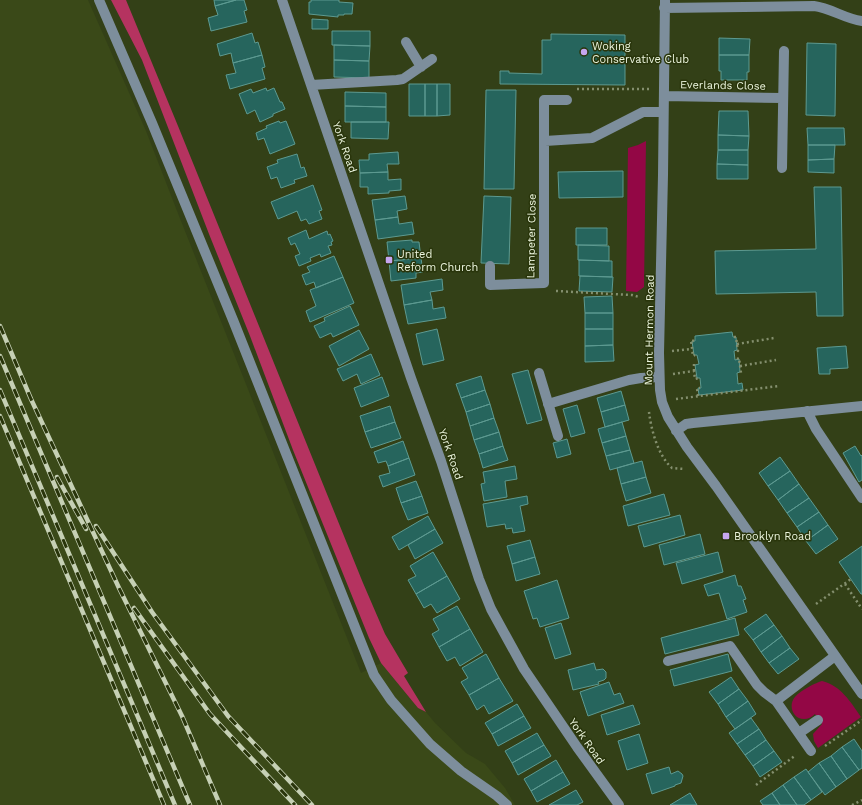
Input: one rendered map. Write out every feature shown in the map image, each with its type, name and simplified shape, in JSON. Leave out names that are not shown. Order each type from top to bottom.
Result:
[{"type":"street","points":[[98,0],[164,152],[374,674],[391,700],[430,744],[461,771],[497,796],[507,805]]},
{"type":"street","name":"York Road","points":[[282,0],[410,378],[441,461],[477,573],[491,609],[524,669],[577,747],[619,805]]},
{"type":"street","points":[[665,4],[806,6],[819,3],[850,18],[862,21]]},
{"type":"street","name":"Mount Hermon Road","points":[[665,4],[659,353],[659,376],[662,402],[676,431],[862,694]]},
{"type":"street","points":[[406,42],[421,67]]},
{"type":"street","points":[[782,168],[784,51]]},
{"type":"street","points":[[311,85],[403,79],[432,59]]},
{"type":"street","name":"Everlands Close","points":[[664,93],[783,98]]},
{"type":"street","name":"Lampeter Close","points":[[490,266],[490,285],[544,283],[544,100],[567,100]]},
{"type":"street","points":[[545,141],[592,138],[643,112],[663,112]]},
{"type":"street","points":[[539,372],[558,436]]},
{"type":"street","points":[[548,404],[629,380],[659,376]]},
{"type":"street","points":[[676,431],[686,424],[693,422],[862,406]]},
{"type":"street","points":[[807,411],[816,429],[862,498]]},
{"type":"street","points":[[668,661],[730,646],[757,685],[776,701],[810,748]]},
{"type":"street","points":[[776,701],[835,656]]},
{"type":"street","points":[[799,733],[818,720]]},
{"type":"path","points":[[567,100],[567,89],[664,93]]},
{"type":"path","points":[[544,283],[552,291],[632,295],[639,297]]},
{"type":"path","points":[[734,337],[736,337],[738,351],[736,350]]},
{"type":"path","points":[[737,344],[774,338]]},
{"type":"path","points":[[694,341],[691,340],[693,356],[696,355]]},
{"type":"path","points":[[659,353],[692,349]]},
{"type":"path","points":[[737,359],[739,358],[741,373],[739,373]]},
{"type":"path","points":[[740,366],[776,360]]},
{"type":"path","points":[[697,364],[694,364],[694,371],[696,379],[699,378]]},
{"type":"path","points":[[659,376],[694,371]]},
{"type":"path","points":[[662,402],[779,386]]},
{"type":"path","points":[[698,396],[697,388],[700,388]]},
{"type":"path","points":[[804,612],[851,579]]},
{"type":"path","points":[[845,584],[862,609]]},
{"type":"path","points":[[756,784],[810,748],[814,754],[862,720]]},
{"type":"path","points":[[852,805],[862,800]]},
{"type":"shaded area","points":[[0,0],[88,0],[146,131],[361,673],[381,663],[418,708],[426,712],[435,723],[466,753],[485,764],[505,788],[515,805],[0,805]]},
{"type":"shaded area","points":[[111,0],[126,0],[363,583],[385,634],[408,673],[404,676],[426,712],[418,708],[381,663],[369,638],[293,450],[142,60]]},
{"type":"shaded area","points":[[646,141],[644,287],[637,292],[626,291],[628,148]]},
{"type":"shaded area","points":[[822,681],[835,686],[840,690],[861,717],[818,748],[814,741],[813,734],[822,724],[815,714],[807,719],[800,719],[792,710],[792,703],[795,697],[802,691]]},
{"type":"building","points":[[214,0],[236,0],[215,6]]},
{"type":"building","points":[[236,0],[244,0],[247,10],[244,11],[247,22],[211,31],[208,18],[218,15],[215,6]]},
{"type":"building","points":[[311,0],[339,0],[339,2],[353,3],[352,14],[338,15],[338,17],[309,14],[309,2],[311,2]]},
{"type":"building","points":[[312,19],[328,20],[328,29],[312,29]]},
{"type":"building","points":[[332,31],[370,31],[370,46],[332,45]]},
{"type":"building","points":[[252,33],[255,43],[258,42],[262,55],[233,63],[231,53],[220,56],[217,44]]},
{"type":"building","name":"Woking Conservative Club","points":[[551,34],[625,35],[625,85],[500,84],[500,71],[509,71],[509,73],[542,74],[542,40],[551,40]]},
{"type":"building","points":[[719,38],[750,39],[749,55],[719,55]]},
{"type":"building","points":[[807,43],[836,44],[835,116],[806,115]]},
{"type":"building","points":[[334,45],[370,46],[369,61],[334,60]]},
{"type":"building","points":[[262,55],[265,67],[262,68],[265,79],[230,89],[226,75],[236,73],[233,63]]},
{"type":"building","points":[[719,55],[749,55],[749,72],[747,72],[747,80],[721,80],[721,71],[719,71]]},
{"type":"building","points":[[334,60],[369,61],[369,78],[334,77]]},
{"type":"building","points":[[409,84],[425,84],[425,116],[409,116]]},
{"type":"building","points":[[425,84],[437,84],[437,116],[425,116]]},
{"type":"building","points":[[437,84],[450,84],[450,115],[437,116]]},
{"type":"building","points":[[266,88],[267,91],[274,88],[285,109],[260,122],[255,110],[247,114],[239,94],[251,89],[253,93]]},
{"type":"building","points":[[486,90],[516,90],[514,189],[484,189]]},
{"type":"building","points":[[345,92],[386,93],[386,107],[345,106]]},
{"type":"building","points":[[345,106],[386,107],[386,122],[345,122]]},
{"type":"building","points":[[719,111],[748,111],[749,136],[718,135]]},
{"type":"building","points":[[279,121],[280,123],[286,121],[295,144],[270,154],[264,138],[258,140],[256,133],[267,128],[266,126]]},
{"type":"building","points":[[351,122],[389,122],[388,139],[351,138]]},
{"type":"building","points":[[807,128],[844,128],[845,145],[808,145]]},
{"type":"building","points":[[718,135],[749,136],[748,150],[718,150]]},
{"type":"building","points":[[808,145],[835,145],[834,159],[808,160]]},
{"type":"building","points":[[718,150],[748,150],[748,165],[717,164]]},
{"type":"building","points":[[398,152],[399,164],[387,164],[388,172],[360,173],[359,160],[369,160],[369,154]]},
{"type":"building","points":[[297,154],[301,168],[304,167],[307,176],[294,180],[295,183],[281,188],[277,177],[271,179],[267,167],[278,163],[277,160]]},
{"type":"building","points":[[834,159],[834,173],[808,172],[808,160]]},
{"type":"building","points":[[717,164],[748,165],[748,179],[717,179]]},
{"type":"building","points":[[623,171],[623,197],[559,198],[558,172]]},
{"type":"building","points":[[388,172],[388,180],[401,179],[401,190],[389,191],[389,193],[368,194],[368,187],[360,187],[360,173]]},
{"type":"building","points":[[313,185],[322,210],[319,211],[322,219],[309,224],[306,219],[301,221],[297,211],[278,219],[271,202]]},
{"type":"building","points":[[814,187],[841,187],[843,316],[817,316],[816,292],[716,294],[715,251],[816,249]]},
{"type":"building","points":[[405,196],[407,209],[397,211],[398,217],[375,220],[372,200]]},
{"type":"building","points":[[484,196],[511,197],[509,264],[481,263]]},
{"type":"building","points":[[398,217],[399,224],[412,222],[414,234],[378,239],[375,220]]},
{"type":"building","points":[[576,228],[607,228],[607,245],[576,245]]},
{"type":"building","points":[[306,230],[309,239],[327,231],[328,235],[330,234],[333,241],[331,242],[332,245],[328,246],[331,253],[321,257],[320,254],[310,258],[311,261],[299,266],[295,256],[300,254],[295,243],[291,245],[288,238]]},
{"type":"building","points":[[412,240],[412,242],[419,242],[421,258],[389,261],[387,242]]},
{"type":"building","points":[[578,245],[609,246],[609,261],[578,260]]},
{"type":"building","points":[[334,256],[343,277],[316,288],[314,282],[306,285],[302,275],[310,272],[307,267]]},
{"type":"building","points":[[421,258],[423,272],[416,273],[416,278],[391,281],[389,261]]},
{"type":"building","points":[[579,260],[612,261],[612,277],[579,276]]},
{"type":"building","points":[[580,276],[613,277],[612,292],[579,291]]},
{"type":"building","points":[[343,277],[354,303],[310,322],[306,311],[316,306],[310,290]]},
{"type":"building","points":[[442,279],[443,290],[430,292],[432,300],[404,305],[401,285]]},
{"type":"building","points":[[612,296],[613,313],[585,313],[584,297]]},
{"type":"building","points":[[432,300],[433,309],[444,307],[446,318],[408,324],[404,305]]},
{"type":"building","points":[[350,306],[359,325],[333,337],[331,333],[320,338],[314,326],[325,321],[324,318]]},
{"type":"building","points":[[585,313],[613,313],[613,329],[585,329]]},
{"type":"building","points":[[437,329],[444,360],[423,365],[416,334]]},
{"type":"building","points":[[585,329],[613,329],[613,345],[585,346]]},
{"type":"building","points":[[359,330],[369,349],[339,366],[329,346]]},
{"type":"building","points":[[732,332],[733,337],[736,337],[737,350],[734,351],[735,360],[739,359],[740,372],[737,373],[738,384],[742,383],[743,390],[699,395],[698,388],[701,388],[700,378],[697,378],[695,365],[699,364],[697,355],[694,355],[692,341],[695,341],[695,336]]},
{"type":"building","points":[[613,345],[614,361],[585,362],[585,346]]},
{"type":"building","points":[[846,346],[848,368],[830,369],[830,374],[819,374],[817,348]]},
{"type":"building","points":[[371,354],[380,375],[361,384],[357,374],[343,381],[337,369]]},
{"type":"building","points":[[528,370],[542,420],[527,424],[512,374]]},
{"type":"building","points":[[481,376],[485,390],[461,398],[456,384]]},
{"type":"building","points":[[382,377],[389,396],[361,407],[354,388]]},
{"type":"building","points":[[485,390],[490,404],[466,412],[461,398]]},
{"type":"building","points":[[621,391],[625,405],[601,412],[597,398]]},
{"type":"building","points":[[490,404],[494,418],[470,426],[466,412]]},
{"type":"building","points":[[577,405],[585,433],[571,437],[563,409]]},
{"type":"building","points":[[625,405],[629,420],[605,427],[601,412]]},
{"type":"building","points":[[390,406],[395,422],[365,432],[360,416]]},
{"type":"building","points":[[494,418],[499,432],[474,440],[470,426]]},
{"type":"building","points":[[395,422],[401,438],[371,448],[365,432]]},
{"type":"building","points":[[622,422],[626,436],[602,443],[598,429]]},
{"type":"building","points":[[499,432],[503,446],[479,454],[474,440]]},
{"type":"building","points":[[626,436],[630,450],[606,456],[602,443]]},
{"type":"building","points":[[567,439],[571,454],[557,458],[553,443]]},
{"type":"building","points":[[403,441],[409,458],[388,466],[386,461],[378,463],[374,452]]},
{"type":"building","points":[[503,446],[508,460],[483,468],[479,454]]},
{"type":"building","points":[[855,446],[861,456],[862,455],[862,480],[859,482],[843,453]]},
{"type":"building","points":[[630,450],[634,463],[610,470],[606,456]]},
{"type":"building","points":[[780,457],[790,471],[768,486],[759,473]]},
{"type":"building","points":[[409,458],[415,475],[383,487],[379,476],[390,473],[388,466]]},
{"type":"building","points":[[642,461],[646,477],[621,484],[617,468]]},
{"type":"building","points":[[515,466],[517,479],[505,481],[507,497],[484,501],[481,484],[485,483],[483,472]]},
{"type":"building","points":[[790,471],[799,484],[778,500],[768,486]]},
{"type":"building","points":[[646,477],[651,493],[626,501],[621,484]]},
{"type":"building","points":[[416,481],[422,496],[401,503],[396,488]]},
{"type":"building","points":[[799,484],[809,498],[787,513],[778,500]]},
{"type":"building","points":[[664,494],[670,515],[628,526],[623,506]]},
{"type":"building","points":[[422,496],[428,513],[408,520],[401,503]]},
{"type":"building","points":[[527,496],[528,504],[520,506],[525,531],[513,533],[512,528],[506,529],[505,524],[487,527],[483,504]]},
{"type":"building","points":[[809,498],[819,512],[797,527],[787,513]]},
{"type":"building","points":[[819,512],[828,525],[806,541],[797,527]]},
{"type":"building","points":[[680,515],[685,535],[644,547],[638,526]]},
{"type":"building","points":[[428,516],[435,529],[399,550],[392,537]]},
{"type":"building","points":[[828,525],[838,539],[816,554],[806,541]]},
{"type":"building","points":[[435,529],[443,543],[415,559],[408,545]]},
{"type":"building","points":[[700,534],[705,554],[664,565],[659,545]]},
{"type":"building","points":[[530,540],[535,557],[512,564],[507,546]]},
{"type":"building","points":[[862,546],[862,594],[861,594],[839,562]]},
{"type":"building","points":[[433,552],[447,576],[416,594],[408,580],[416,576],[410,566]]},
{"type":"building","points":[[718,552],[723,572],[682,584],[676,563]]},
{"type":"building","points":[[535,557],[540,574],[516,581],[512,564]]},
{"type":"building","points":[[735,575],[738,586],[741,586],[746,599],[743,600],[747,612],[727,619],[719,593],[708,596],[704,585]]},
{"type":"building","points":[[447,576],[460,599],[437,613],[431,604],[424,608],[416,594]]},
{"type":"building","points":[[557,580],[569,618],[540,627],[537,618],[533,619],[524,591]]},
{"type":"building","points":[[457,606],[470,629],[439,647],[432,634],[439,630],[433,619]]},
{"type":"building","points":[[766,614],[774,625],[753,640],[744,629]]},
{"type":"building","points":[[735,618],[739,635],[665,654],[661,638]]},
{"type":"building","points":[[561,623],[571,654],[555,659],[545,628]]},
{"type":"building","points":[[774,625],[782,636],[761,652],[753,640]]},
{"type":"building","points":[[470,629],[483,652],[460,666],[455,657],[447,661],[439,647]]},
{"type":"building","points":[[782,636],[790,648],[769,663],[761,652]]},
{"type":"building","points":[[790,648],[799,659],[778,674],[769,663]]},
{"type":"building","points":[[486,654],[499,678],[469,695],[461,682],[468,678],[462,668]]},
{"type":"building","points":[[728,654],[732,671],[674,686],[670,670]]},
{"type":"building","points":[[594,663],[596,670],[603,669],[606,672],[606,678],[598,682],[599,684],[573,690],[568,670]]},
{"type":"building","points":[[731,677],[739,689],[718,704],[709,692]]},
{"type":"building","points":[[499,678],[513,701],[489,714],[484,705],[477,710],[469,695]]},
{"type":"building","points":[[609,682],[614,695],[620,693],[624,703],[588,716],[580,692]]},
{"type":"building","points":[[739,689],[748,701],[726,717],[718,704]]},
{"type":"building","points":[[748,701],[756,714],[735,729],[726,717]]},
{"type":"building","points":[[517,704],[524,716],[492,734],[485,723]]},
{"type":"building","points":[[633,705],[640,724],[607,735],[601,715]]},
{"type":"building","points":[[524,716],[531,728],[498,746],[492,734]]},
{"type":"building","points":[[751,718],[759,729],[737,744],[729,733]]},
{"type":"building","points":[[759,729],[766,740],[745,755],[737,744]]},
{"type":"building","points":[[537,733],[544,745],[512,763],[505,751]]},
{"type":"building","points":[[639,734],[648,763],[627,770],[618,741]]},
{"type":"building","points":[[854,739],[862,751],[862,768],[859,770],[842,747]]},
{"type":"building","points":[[766,740],[774,751],[753,766],[745,755]]},
{"type":"building","points":[[544,745],[551,756],[518,775],[512,763]]},
{"type":"building","points":[[842,747],[859,770],[847,779],[831,756]]},
{"type":"building","points":[[774,751],[782,762],[760,777],[753,766]]},
{"type":"building","points":[[831,756],[847,779],[836,787],[819,763]]},
{"type":"building","points":[[556,760],[563,772],[531,791],[524,779]]},
{"type":"building","points":[[819,763],[836,787],[825,795],[808,772]]},
{"type":"building","points":[[669,767],[671,774],[678,771],[682,774],[683,776],[681,783],[652,794],[646,774]]},
{"type":"building","points":[[806,769],[822,792],[811,800],[794,777]]},
{"type":"building","points":[[563,772],[570,784],[537,802],[531,791]]},
{"type":"building","points":[[794,777],[811,800],[804,805],[797,805],[783,785]]},
{"type":"building","points":[[783,785],[797,805],[780,805],[772,793]]},
{"type":"building","points":[[576,790],[583,802],[577,805],[549,805]]},
{"type":"building","points":[[690,793],[697,805],[670,805]]},
{"type":"building","points":[[772,793],[780,805],[763,805],[760,801]]},
{"type":"railway","points":[[0,326],[31,399],[119,588],[182,716],[220,805]]},
{"type":"railway","points":[[0,356],[190,805]]},
{"type":"railway","points":[[0,390],[175,805]]},
{"type":"railway","points":[[0,416],[164,805]]},
{"type":"railway","points":[[57,477],[86,529]]},
{"type":"railway","points":[[96,526],[152,612],[228,716],[312,805]]},
{"type":"railway","points":[[134,608],[210,714],[295,805]]},
{"type":"place","name":"Woking Conservative Club","points":[[584,52]]},
{"type":"place","name":"United Reform Church","points":[[389,260]]},
{"type":"place","name":"Brooklyn Road","points":[[726,536]]}]
